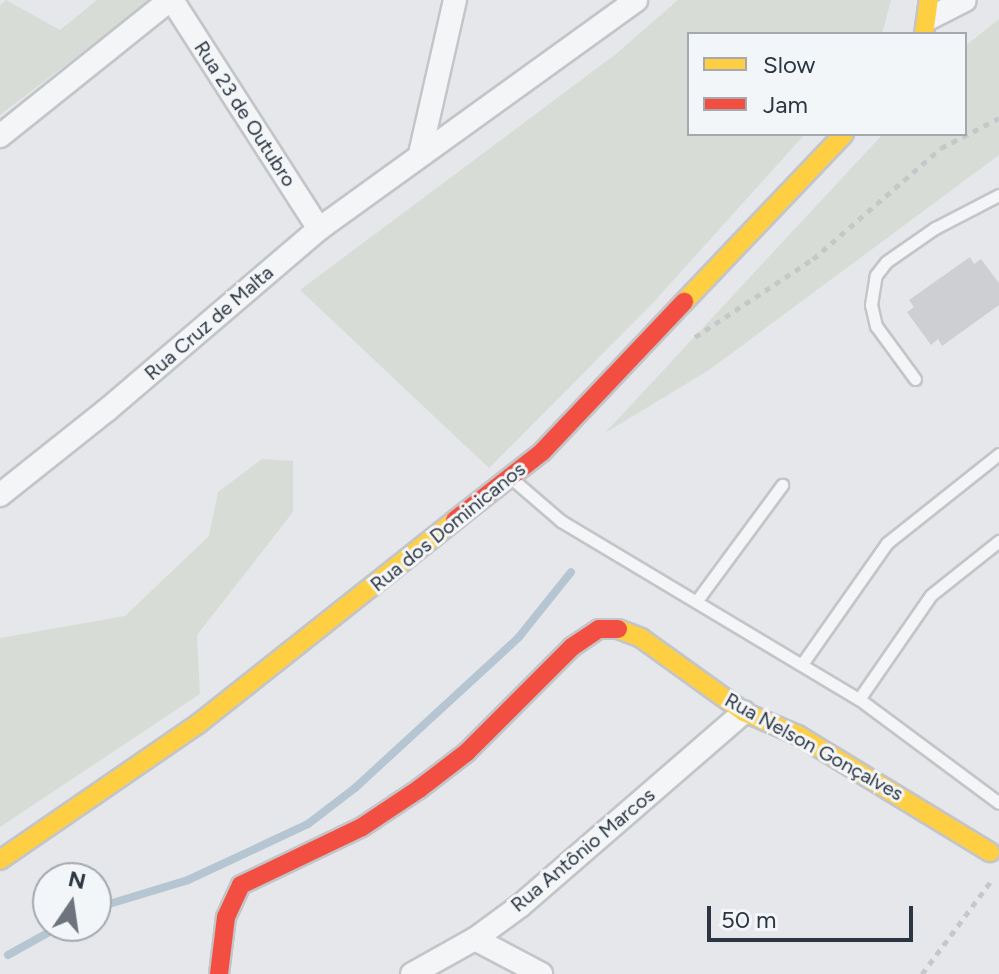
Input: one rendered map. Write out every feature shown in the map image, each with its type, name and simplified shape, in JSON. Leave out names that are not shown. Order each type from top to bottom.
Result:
[{"type":"street","points":[[0,136],[171,0]]},
{"type":"street","name":"Rua 23 de Outubro","points":[[171,0],[319,229]]},
{"type":"street","points":[[420,154],[455,0]]},
{"type":"street","name":"Rua Cruz de Malta","points":[[0,495],[319,229],[636,0]]},
{"type":"street","points":[[928,17],[957,2]]},
{"type":"street","name":"Rua dos Dominicanos","points":[[0,860],[198,724],[511,478],[577,420],[842,136]]},
{"type":"street","name":"Rua Nelson Gonçalves","points":[[219,974],[226,917],[241,885],[362,827],[419,789],[467,752],[587,635],[610,628],[641,638],[744,712],[810,742],[968,834],[990,852]]},
{"type":"street","name":"Rua Antônio Marcos","points":[[412,974],[475,939],[744,712]]},
{"type":"street","points":[[475,939],[541,974]]},
{"type":"lane","points":[[915,379],[876,326],[871,305],[876,275],[886,262],[935,228],[999,195]]},
{"type":"lane","points":[[802,664],[887,543],[999,454]]},
{"type":"lane","points":[[511,478],[561,521],[698,599],[859,699],[999,803]]},
{"type":"lane","points":[[698,599],[782,485]]},
{"type":"lane","points":[[859,699],[931,595],[999,541]]},
{"type":"path","points":[[967,135],[999,118]]},
{"type":"path","points":[[671,321],[694,337],[813,259],[941,148],[964,136]]},
{"type":"path","points":[[922,974],[997,872],[990,852]]},
{"type":"shaded area","points":[[6,0],[60,30],[97,0],[151,0],[0,115],[0,5]]},
{"type":"shaded area","points":[[678,0],[891,0],[883,32],[687,32],[687,136],[803,136],[652,304],[489,468],[300,290],[616,54]]},
{"type":"shaded area","points":[[999,19],[999,155],[709,370],[605,433],[881,136],[967,136],[967,44]]},
{"type":"shaded area","points":[[262,459],[293,461],[293,512],[197,635],[200,694],[0,827],[0,638],[125,616],[209,536],[218,492]]},
{"type":"building","points":[[970,257],[974,264],[981,259],[999,283],[999,305],[942,346],[938,339],[931,345],[907,312],[914,307],[909,300]]},
{"type":"waterway","points":[[112,903],[188,880],[308,824],[355,788],[519,637],[571,572]]},
{"type":"waterway","points":[[8,955],[32,942]]},
{"type":"traffic: slow","points":[[924,32],[929,0]]},
{"type":"traffic: slow","points":[[684,302],[842,136]]},
{"type":"traffic: slow","points":[[0,860],[198,724],[455,520]]},
{"type":"traffic: slow","points":[[618,629],[641,638],[744,712],[798,735],[990,852]]},
{"type":"traffic: jam","points":[[455,520],[542,452],[684,302]]},
{"type":"traffic: jam","points":[[219,974],[226,917],[241,885],[362,827],[419,789],[467,752],[572,647],[599,629],[618,629]]}]
